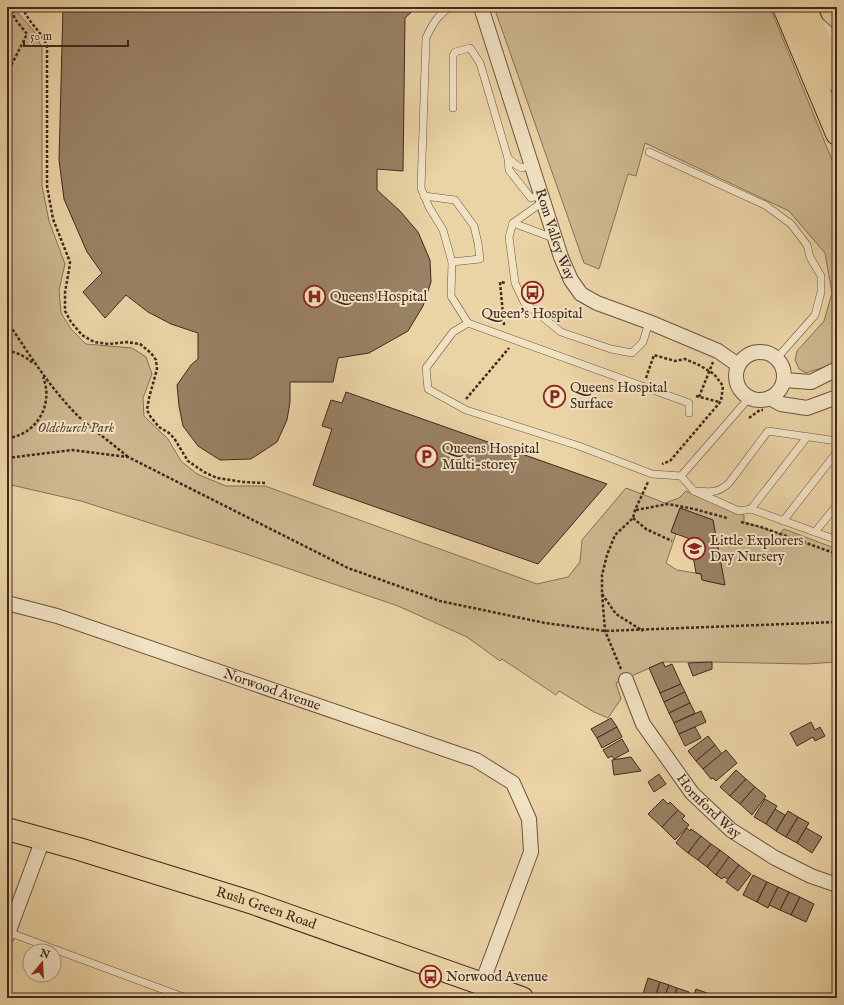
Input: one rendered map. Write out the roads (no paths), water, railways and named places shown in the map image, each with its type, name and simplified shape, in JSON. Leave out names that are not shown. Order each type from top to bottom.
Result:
[{"type":"main road","points":[[784,7],[837,134]]},
{"type":"main road","points":[[808,12],[837,81]]},
{"type":"main road","name":"Rush Green Road","points":[[7,829],[250,902],[522,998]]},
{"type":"street","name":"Rom Valley Way","points":[[481,7],[556,239],[571,280],[581,294],[597,303],[649,322],[718,351],[738,365]]},
{"type":"street","points":[[808,12],[828,34],[837,35]]},
{"type":"street","points":[[756,352],[771,354],[777,358],[783,368],[784,380],[779,391],[770,398],[756,400],[749,398],[742,392],[737,384],[736,374],[738,365],[749,354],[756,352]]},
{"type":"street","points":[[784,380],[811,382],[837,369]]},
{"type":"street","points":[[770,398],[781,404],[807,408],[837,397]]},
{"type":"street","name":"Norwood Avenue","points":[[7,603],[57,616],[476,760],[513,784],[529,819],[531,852],[482,983]]},
{"type":"street","name":"Hornford Way","points":[[626,680],[643,724],[692,793],[731,830],[775,858],[811,876],[837,885]]},
{"type":"street","points":[[8,934],[43,839]]},
{"type":"lane","points":[[451,7],[444,11],[433,23],[426,38],[421,188],[429,207],[443,230],[452,262],[451,296],[468,323],[689,403],[689,413]]},
{"type":"lane","points":[[453,108],[454,52],[470,48],[480,63],[508,158],[509,170],[531,198],[542,198]]},
{"type":"lane","points":[[649,152],[765,206],[791,224],[807,245],[810,256],[821,276],[821,292],[815,315],[777,358]]},
{"type":"lane","points":[[508,158],[522,168],[531,165]]},
{"type":"lane","points":[[424,196],[455,200],[474,226],[480,258],[452,262]]},
{"type":"lane","points":[[542,198],[513,224],[509,237],[515,283],[524,302],[561,332],[611,349],[632,353],[643,342],[649,322]]},
{"type":"lane","points":[[513,224],[556,239]]},
{"type":"lane","points":[[468,323],[453,332],[426,368],[428,389],[441,398],[466,410],[579,446],[652,474],[682,476],[694,491],[739,511],[751,509],[837,540]]},
{"type":"lane","points":[[682,476],[749,398]]},
{"type":"lane","points":[[694,491],[713,492],[722,489],[729,483],[768,431],[837,441]]},
{"type":"lane","points":[[751,509],[807,437]]},
{"type":"lane","points":[[783,521],[837,452]]},
{"type":"lane","points":[[815,532],[837,505]]},
{"type":"lane","points":[[8,934],[186,998]]},
{"type":"place","name":"Queen's Hospital","points":[[532,292]]},
{"type":"place","name":"Queens Hospital","points":[[314,297]]},
{"type":"place","name":"Queens Hospital Surface","points":[[554,396]]},
{"type":"place","name":"Queens Hospital Multi-storey","points":[[426,457]]},
{"type":"place","name":"Little Explorers Day Nursery","points":[[694,549]]},
{"type":"place","name":"Norwood Avenue","points":[[431,977]]},
{"type":"park label","name":"Oldchurch Park","points":[[76,428]]}]
